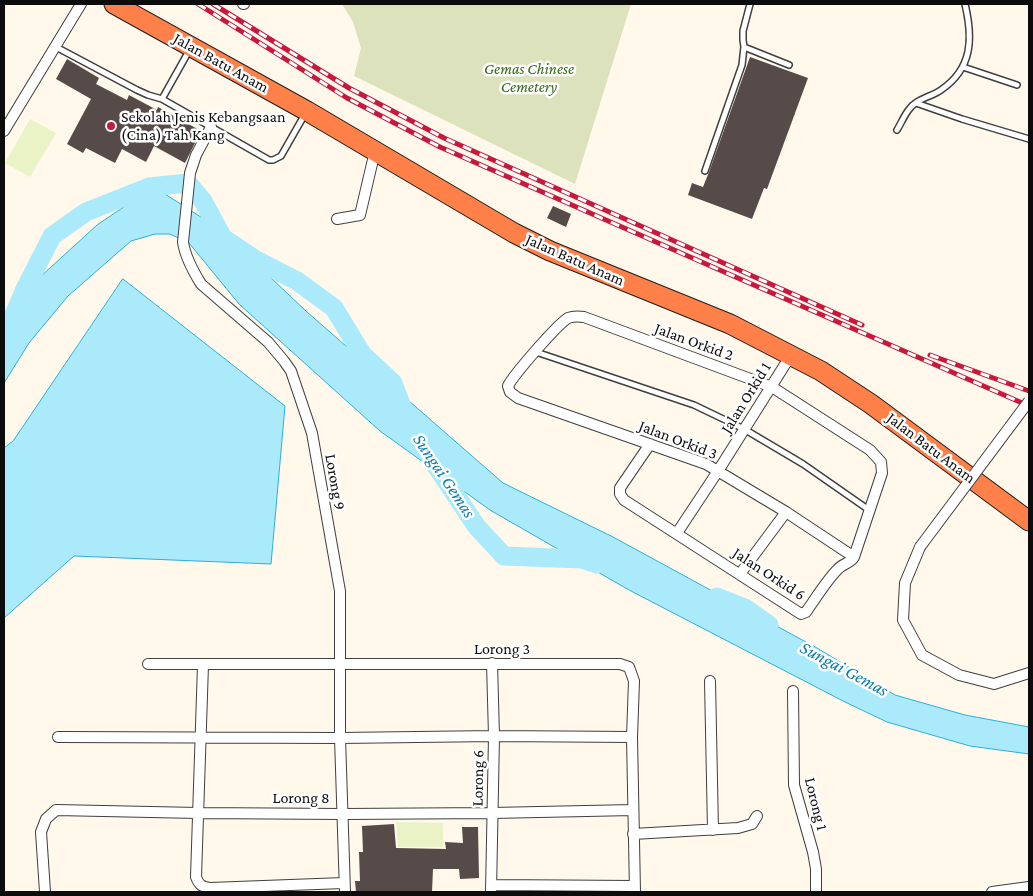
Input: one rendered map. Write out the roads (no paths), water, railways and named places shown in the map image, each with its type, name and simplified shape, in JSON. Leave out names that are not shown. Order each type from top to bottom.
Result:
[{"type":"highway","name":"Jalan Batu Anam","points":[[114,4],[307,111],[514,233],[550,251],[730,324],[821,371],[871,404],[1029,521]]},
{"type":"street","points":[[4,131],[81,4]]},
{"type":"street","name":"Lorong 9","points":[[210,127],[196,155],[190,173],[183,242],[193,272],[200,284],[268,342],[291,371],[312,433],[340,591],[340,738],[345,888]]},
{"type":"street","points":[[338,219],[360,215],[375,151]]},
{"type":"street","name":"Jalan Orkid 2","points":[[507,388],[535,352],[568,318],[584,317],[772,386],[870,450],[881,462],[882,473],[869,510]]},
{"type":"street","name":"Jalan Orkid 1","points":[[677,533],[791,355]]},
{"type":"street","name":"Jalan Orkid 3","points":[[507,388],[518,398],[706,464],[786,512],[854,557]]},
{"type":"street","points":[[1029,401],[920,547],[905,582],[903,620],[922,655],[959,675],[994,684],[1029,673]]},
{"type":"street","name":"Jalan Orkid 6","points":[[650,444],[623,482],[620,494],[629,504],[802,614],[806,612],[836,570],[854,557]]},
{"type":"street","points":[[854,557],[869,510]]},
{"type":"street","points":[[740,574],[786,512]]},
{"type":"street","name":"Lorong 3","points":[[148,664],[625,665],[632,671],[634,681],[632,737],[634,889]]},
{"type":"street","name":"Lorong 6","points":[[491,888],[494,736],[492,664]]},
{"type":"street","points":[[203,665],[196,877],[198,883],[203,887],[210,888],[345,888]]},
{"type":"street","points":[[710,681],[713,830]]},
{"type":"street","name":"Lorong 1","points":[[793,691],[794,785],[813,852],[816,868],[816,892]]},
{"type":"street","points":[[58,737],[632,737]]},
{"type":"street","name":"Lorong 8","points":[[45,892],[41,832],[46,819],[56,810],[343,814],[633,810]]},
{"type":"street","points":[[634,834],[713,830],[747,826],[752,824],[757,816]]},
{"type":"street","points":[[992,892],[1029,887]]},
{"type":"street","points":[[491,888],[634,889]]},
{"type":"lane","points":[[705,171],[739,75],[744,47],[744,31],[750,4]]},
{"type":"lane","points":[[898,130],[907,111],[916,102],[942,89],[963,67],[967,60],[969,23],[965,4]]},
{"type":"lane","points":[[55,46],[137,90],[162,99],[265,159],[273,160],[281,156],[307,111]]},
{"type":"lane","points":[[162,99],[192,46]]},
{"type":"lane","points":[[744,47],[790,65]]},
{"type":"lane","points":[[963,67],[1017,85]]},
{"type":"lane","points":[[916,102],[962,119],[1029,139]]},
{"type":"lane","points":[[535,352],[694,405],[744,429],[803,464],[869,510]]},
{"type":"water","points":[[154,187],[204,219],[251,259],[307,312],[503,483],[613,537],[817,648],[895,695],[965,715],[1029,727],[1029,754],[970,746],[887,722],[629,590],[490,510],[380,431],[239,304],[189,243],[170,234],[155,234],[131,241],[68,296],[29,343],[4,383],[4,331],[39,278],[97,225]]},
{"type":"water","points":[[123,279],[285,406],[271,564],[74,556],[4,618],[4,448],[13,441]]},
{"type":"waterway","name":"Sungai Gemas","points":[[4,338],[25,289],[52,236],[86,212],[149,187],[188,183],[203,201],[223,238],[256,260],[297,281],[334,308],[362,354],[393,383],[404,412]]},
{"type":"waterway","name":"Sungai Gemas","points":[[430,457],[477,527],[504,556],[582,559],[597,564]]},
{"type":"waterway","name":"Sungai Gemas","points":[[717,597],[745,608],[769,625]]},
{"type":"railway","points":[[198,4],[347,98],[440,147],[1029,406]]},
{"type":"railway","points":[[213,4],[349,88],[444,138],[862,325]]},
{"type":"railway","points":[[930,355],[1029,391]]},
{"type":"place","name":"Sekolah Jenis Kebangsaan (Cina) Tah Kang","points":[[111,126]]},
{"type":"park label","name":"Gemas Chinese Cemetery","points":[[529,78]]}]
